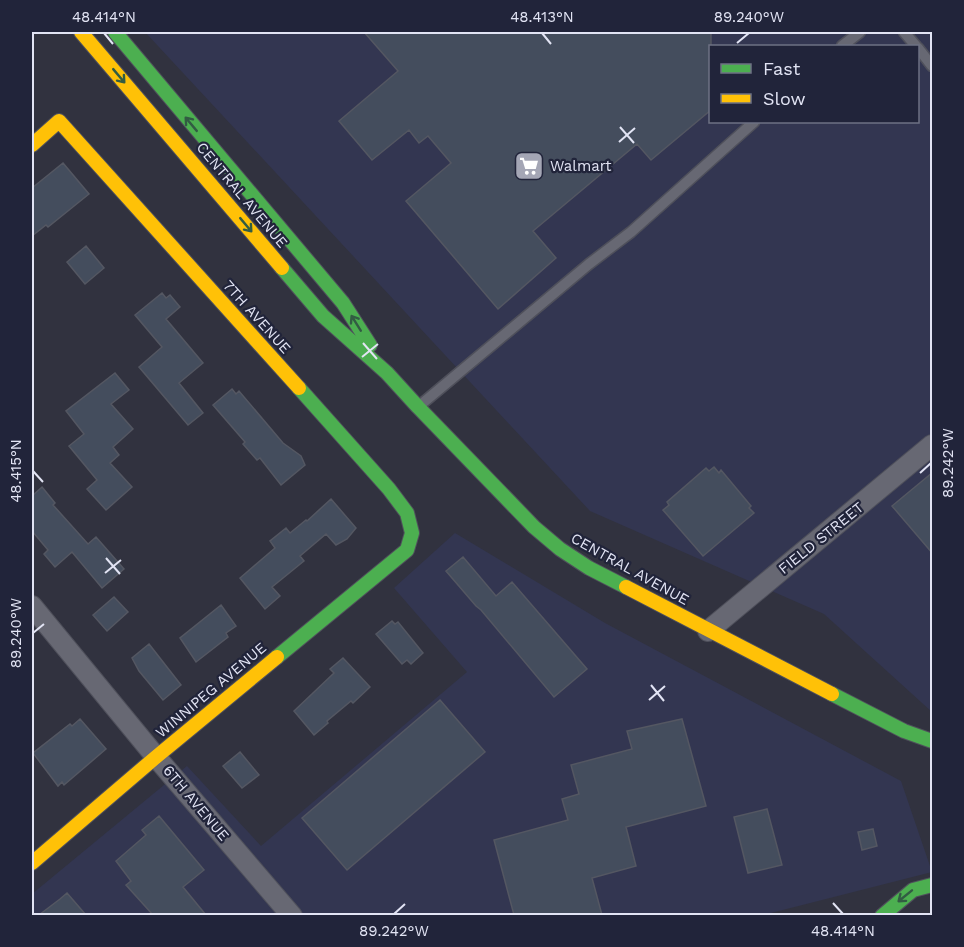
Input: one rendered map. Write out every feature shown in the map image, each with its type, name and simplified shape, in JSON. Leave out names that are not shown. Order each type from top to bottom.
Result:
[{"type":"main road","name":"CENTRAL AVENUE","points":[[81,32],[323,316],[387,373],[534,527],[560,549],[589,568],[708,631],[904,731],[933,741]]},
{"type":"main road","name":"CENTRAL AVENUE","points":[[114,32],[343,303],[387,373]]},
{"type":"main road","name":"7TH AVENUE","points":[[32,145],[59,121],[389,489],[407,513],[412,533],[409,543]]},
{"type":"main road","name":"WINNIPEG AVENUE","points":[[32,863],[156,757],[407,550],[409,543]]},
{"type":"main road","name":"CENTRAL AVENUE","points":[[904,731],[925,754]]},
{"type":"main road","points":[[882,915],[913,890],[933,885]]},
{"type":"street","name":"FIELD STREET","points":[[708,631],[933,445]]},
{"type":"street","name":"6TH AVENUE","points":[[32,606],[156,757],[292,915]]},
{"type":"lane","points":[[843,45],[860,32]]},
{"type":"lane","points":[[904,32],[915,45]]},
{"type":"lane","points":[[919,49],[933,66]]},
{"type":"lane","points":[[418,407],[589,264],[631,232],[753,123]]},
{"type":"shaded area","points":[[145,32],[932,32],[932,712],[824,614],[590,511]]},
{"type":"shaded area","points":[[455,533],[605,623],[901,781],[932,872],[763,915],[32,916],[32,894],[187,766],[261,846],[467,672],[394,588]]},
{"type":"building","name":"Walmart","points":[[364,32],[711,32],[709,112],[651,160],[637,144],[533,231],[556,258],[498,309],[406,201],[451,163],[428,136],[419,143],[409,130],[372,160],[339,121],[398,71]]},
{"type":"building","points":[[63,163],[89,194],[48,227],[46,225],[32,236],[32,188]]},
{"type":"building","points":[[86,246],[104,268],[85,284],[67,262]]},
{"type":"building","points":[[162,293],[166,298],[170,295],[180,307],[166,319],[203,363],[179,383],[203,413],[188,425],[139,367],[162,347],[135,315]]},
{"type":"building","points":[[115,373],[129,390],[111,404],[133,429],[113,447],[119,455],[110,463],[132,487],[106,510],[87,489],[97,480],[69,446],[84,434],[66,411]]},
{"type":"building","points":[[232,389],[236,394],[239,391],[283,443],[301,456],[305,465],[281,485],[260,458],[257,460],[243,444],[245,442],[213,405]]},
{"type":"building","points":[[714,467],[719,473],[721,470],[751,506],[749,508],[754,513],[703,556],[663,510],[669,505],[667,502],[706,468],[709,471]]},
{"type":"building","points":[[933,472],[933,554],[892,506]]},
{"type":"building","points":[[42,487],[55,503],[53,505],[88,544],[96,537],[124,569],[102,588],[72,552],[55,567],[44,554],[48,550],[32,531],[32,496]]},
{"type":"building","points":[[331,499],[356,528],[347,539],[336,545],[326,534],[300,556],[304,561],[272,587],[280,596],[265,609],[240,578],[275,548],[270,541],[286,528],[290,533]]},
{"type":"building","points":[[463,557],[496,596],[512,582],[587,669],[554,697],[446,571]]},
{"type":"building","points":[[114,597],[128,612],[107,631],[93,615]]},
{"type":"building","points":[[221,605],[236,626],[226,633],[228,637],[196,662],[180,638]]},
{"type":"building","points":[[392,621],[395,624],[398,622],[423,653],[411,664],[407,660],[402,664],[376,634]]},
{"type":"building","points":[[149,644],[181,685],[163,700],[139,671],[132,658]]},
{"type":"building","points":[[343,658],[370,687],[353,703],[351,701],[327,721],[328,723],[314,735],[294,711],[334,673],[330,669]]},
{"type":"building","points":[[440,700],[485,752],[347,870],[302,818]]},
{"type":"building","points":[[80,719],[106,749],[64,785],[62,782],[58,786],[33,753],[70,724],[72,726]]},
{"type":"building","points":[[682,719],[706,806],[626,827],[636,866],[592,878],[602,915],[514,915],[494,840],[568,820],[562,799],[579,794],[571,765],[632,749],[627,731]]},
{"type":"building","points":[[240,752],[259,775],[242,788],[223,766]]},
{"type":"building","points":[[767,809],[782,865],[748,873],[734,817]]},
{"type":"building","points":[[159,816],[204,870],[183,887],[206,915],[153,915],[126,885],[131,881],[116,861],[146,835],[142,830]]},
{"type":"building","points":[[873,829],[877,846],[862,850],[858,832]]},
{"type":"building","points":[[67,893],[86,915],[39,915],[60,899]]},
{"type":"traffic: fast","points":[[115,32],[343,303],[370,345]]},
{"type":"traffic: fast","points":[[282,268],[323,316],[387,373],[534,527],[560,549],[589,568],[626,587]]},
{"type":"traffic: fast","points":[[277,657],[407,550],[412,533],[407,513],[389,489],[299,388]]},
{"type":"traffic: fast","points":[[832,694],[904,731],[932,741]]},
{"type":"traffic: fast","points":[[882,916],[913,890],[932,885]]},
{"type":"traffic: slow","points":[[81,32],[282,268]]},
{"type":"traffic: slow","points":[[32,145],[59,121],[299,388]]},
{"type":"traffic: slow","points":[[626,587],[832,694]]},
{"type":"traffic: slow","points":[[32,863],[277,657]]},
{"type":"place","name":"Walmart","points":[[529,166]]}]
